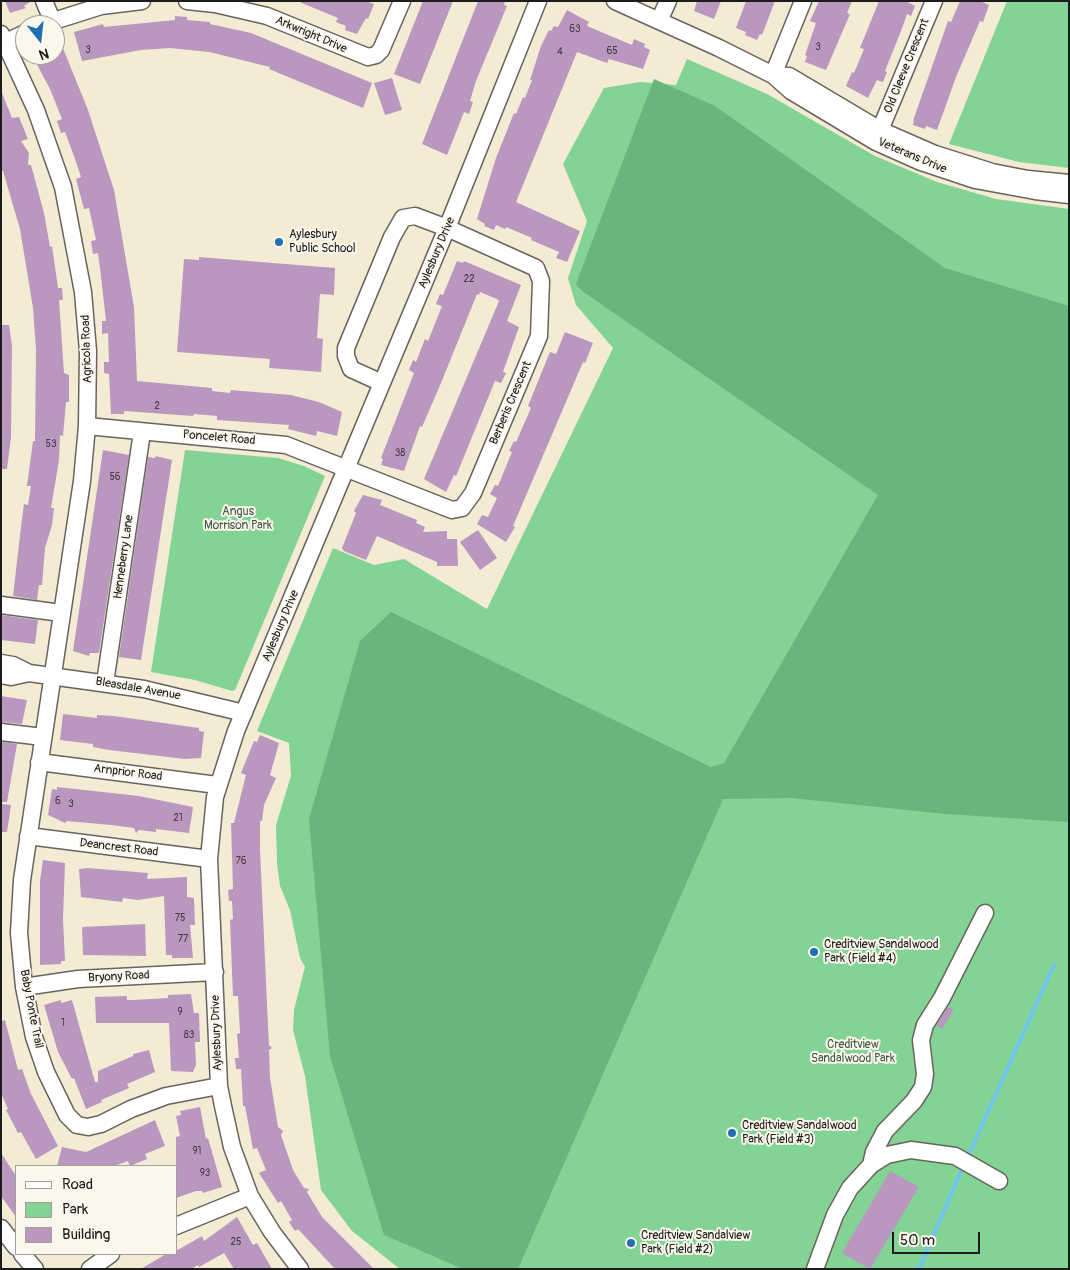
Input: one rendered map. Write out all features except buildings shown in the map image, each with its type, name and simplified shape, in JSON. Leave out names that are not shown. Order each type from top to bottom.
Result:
[{"type":"street","points":[[44,1],[45,15]]},
{"type":"street","points":[[65,16],[101,6],[142,1]]},
{"type":"street","name":"Arkwright Drive","points":[[187,1],[221,5],[267,16],[368,57],[376,55],[381,50],[402,1]]},
{"type":"street","name":"Aylesbury Drive","points":[[300,1269],[272,1232],[250,1196],[230,1138],[219,1086],[209,859],[209,843],[217,784],[244,713],[447,228],[538,1]]},
{"type":"street","name":"Veterans Drive","points":[[614,1],[773,75],[791,91],[876,142],[921,162],[975,180],[1069,195]]},
{"type":"street","points":[[659,21],[668,1]]},
{"type":"street","points":[[773,75],[803,1]]},
{"type":"street","name":"Old Cleeve Crescent","points":[[880,130],[934,1]]},
{"type":"street","name":"Agricola Road","points":[[3,38],[45,131],[63,187],[74,236],[86,322],[87,426],[82,481],[52,676]]},
{"type":"street","name":"Veterans Drive","points":[[773,75],[789,76],[880,130],[935,154],[974,167],[1028,179],[1069,183]]},
{"type":"street","points":[[382,383],[351,369],[346,356],[346,348],[399,223],[408,216],[447,228]]},
{"type":"street","name":"Berberis Crescent","points":[[347,468],[456,510],[466,505],[473,493],[500,431],[539,336],[539,274],[530,263],[447,228]]},
{"type":"street","name":"Poncelet Road","points":[[87,426],[286,444],[347,468]]},
{"type":"street","name":"Henneberry Lane","points":[[105,683],[142,432]]},
{"type":"street","points":[[1,605],[61,613]]},
{"type":"street","name":"Bleasdale Avenue","points":[[1,664],[13,665],[29,673],[166,693],[244,713]]},
{"type":"street","name":"Bleasdale Avenue","points":[[1,676],[11,677],[29,673]]},
{"type":"street","name":"Baby Ponte Trail","points":[[52,676],[22,880],[19,933],[24,987],[34,1037],[46,1072],[67,1115],[77,1125],[88,1127],[100,1124],[130,1109],[166,1096],[219,1086]]},
{"type":"street","points":[[1,732],[43,737]]},
{"type":"street","name":"Arnprior Road","points":[[39,762],[217,784]]},
{"type":"street","name":"Deancrest Road","points":[[28,836],[209,859]]},
{"type":"street","points":[[871,1165],[874,1152],[885,1131],[914,1101],[923,1086],[925,1074],[921,1040],[926,1025],[942,998],[985,913]]},
{"type":"street","name":"Bryony Road","points":[[24,987],[78,979],[215,972]]},
{"type":"street","points":[[815,1269],[835,1215],[850,1188],[871,1165],[893,1152],[911,1150],[955,1156],[999,1181]]},
{"type":"street","points":[[178,1225],[250,1196]]},
{"type":"street","points":[[1,1228],[15,1246]]},
{"type":"street","points":[[23,1255],[36,1269]]},
{"type":"street","points":[[90,1269],[110,1255]]},
{"type":"green space","points":[[1007,1],[1069,1],[1069,168],[1019,162],[949,144]]},
{"type":"green space","name":"Creditview Sandalwood Park","points":[[687,59],[767,94],[875,156],[937,182],[996,199],[1069,209],[1069,1269],[400,1269],[352,1231],[321,1190],[305,1076],[293,1030],[294,1010],[305,967],[300,958],[290,910],[280,886],[277,863],[276,825],[291,776],[289,743],[257,731],[333,548],[374,565],[404,559],[487,609],[613,348],[576,305],[568,278],[587,221],[563,164],[604,88],[640,82],[676,85]]},
{"type":"green space","points":[[654,79],[715,106],[945,268],[1069,306],[1069,822],[946,814],[791,798],[723,799],[518,1269],[463,1269],[384,1235],[330,1056],[309,819],[360,641],[391,612],[711,767],[724,763],[878,495],[582,291],[576,284]]},
{"type":"green space","name":"Angus Morrison Park","points":[[185,450],[278,458],[304,466],[325,476],[235,690],[232,691],[195,680],[151,672]]},
{"type":"waterway","points":[[969,1154],[1054,965]]},
{"type":"waterway","points":[[919,1269],[962,1169]]},
{"type":"place","name":"Aylesbury Public School","points":[[279,242]]},
{"type":"place","name":"Creditview Sandalwood Park (Field #4)","points":[[814,952]]},
{"type":"place","name":"Creditview Sandalwood Park (Field #3)","points":[[732,1133]]},
{"type":"place","name":"Creditview Sandalview Park (Field #2)","points":[[631,1243]]}]
